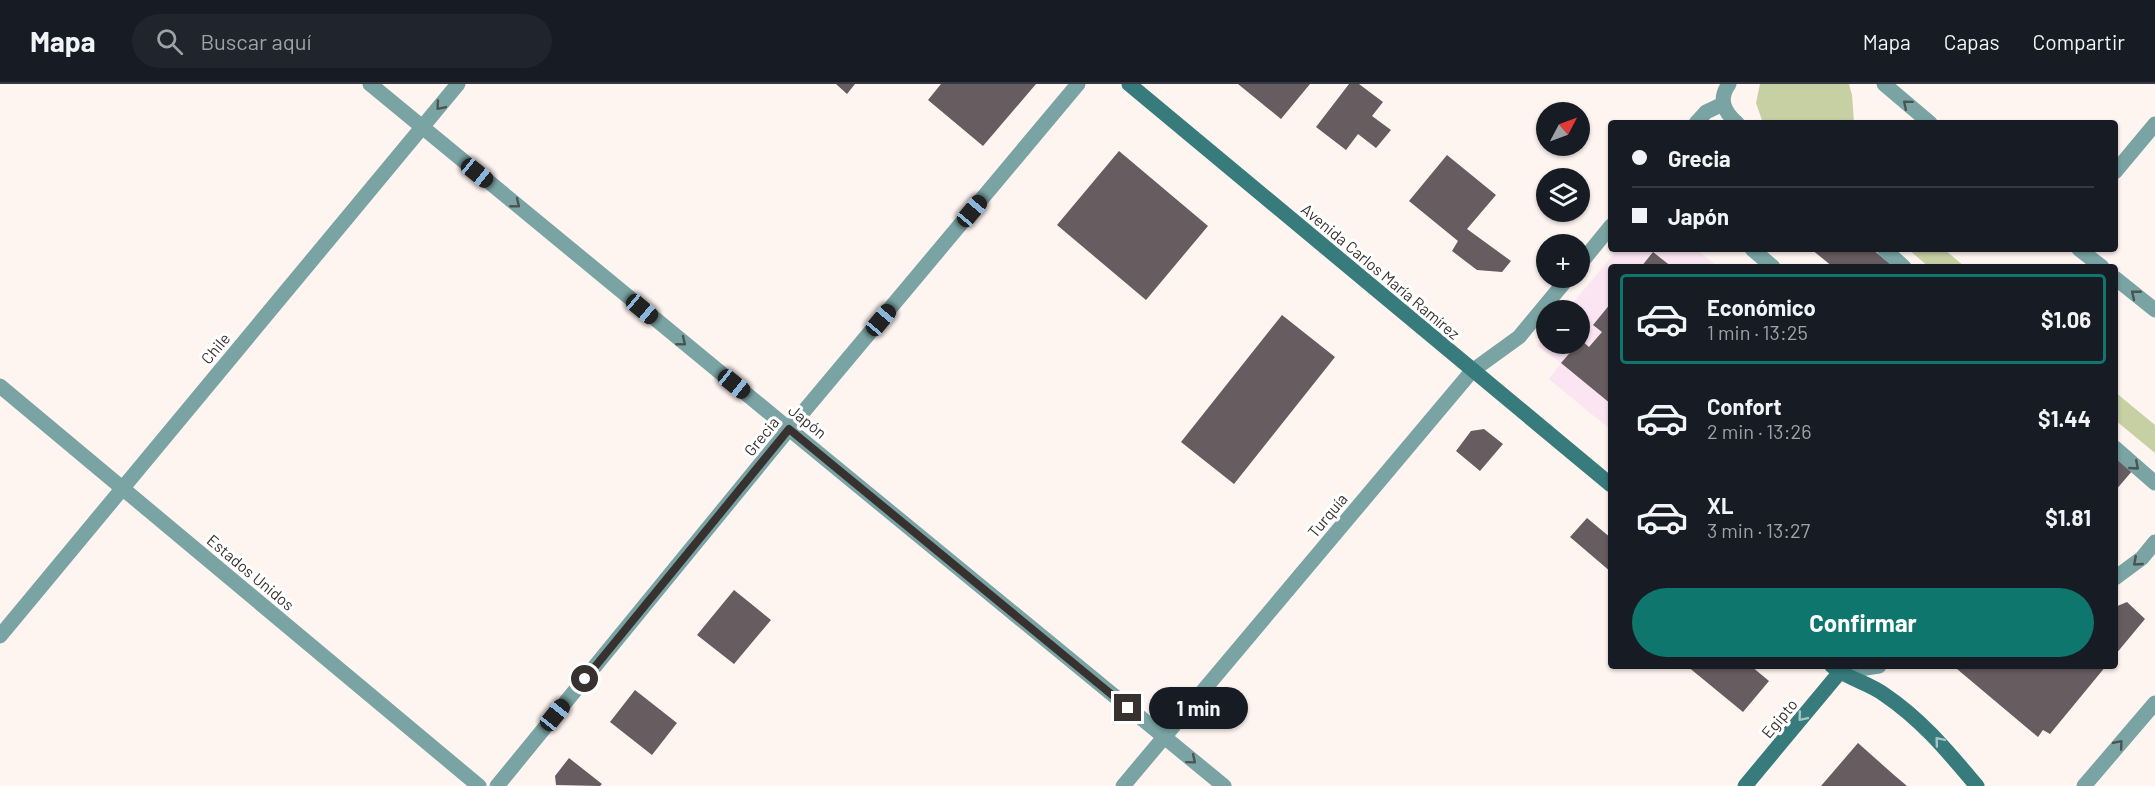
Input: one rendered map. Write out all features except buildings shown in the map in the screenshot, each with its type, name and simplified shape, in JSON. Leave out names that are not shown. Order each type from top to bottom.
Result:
[{"type":"main road","name":"Avenida Carlos María Ramírez","points":[[1129,84],[1608,482]]},
{"type":"main road","name":"Egipto","points":[[1745,786],[1837,669]]},
{"type":"main road","points":[[1840,669],[1884,694],[1932,733],[1977,786]]},
{"type":"street","name":"Japón","points":[[370,84],[1224,786]]},
{"type":"street","name":"Chile","points":[[0,636],[458,84]]},
{"type":"street","name":"Grecia","points":[[497,786],[789,429],[1078,84]]},
{"type":"street","points":[[1729,84],[1725,90],[1723,104],[1728,115],[1734,120]]},
{"type":"street","points":[[1884,84],[1926,120]]},
{"type":"street","points":[[1699,120],[1706,112],[1723,104]]},
{"type":"street","points":[[2118,168],[2155,124]]},
{"type":"street","points":[[1590,252],[1608,230]]},
{"type":"street","points":[[1756,252],[1770,264]]},
{"type":"street","points":[[1887,252],[1901,264]]},
{"type":"street","points":[[2083,252],[2098,264]]},
{"type":"street","points":[[2118,280],[2155,310]]},
{"type":"street","name":"Turquía","points":[[1123,786],[1472,371],[1519,337],[1560,288]]},
{"type":"street","name":"Estados Unidos","points":[[0,386],[479,786]]},
{"type":"street","points":[[2118,451],[2155,484]]},
{"type":"street","points":[[2118,576],[2142,558],[2155,542]]},
{"type":"street","points":[[2084,786],[2155,703]]},
{"type":"shaded area","points":[[1615,252],[1700,252],[1714,264],[1608,264],[1608,428],[1549,379],[1561,363],[1548,354],[1590,354],[1590,300],[1575,300],[1585,288],[1590,288],[1590,282]]},
{"type":"green space","points":[[1760,84],[1849,84],[1854,120],[1762,120],[1756,103]]},
{"type":"green space","points":[[1912,252],[1948,252],[1962,264],[1926,264]]},
{"type":"green space","points":[[2118,394],[2155,425],[2155,453],[2118,422]]},
{"type":"route","points":[[585,679],[789,429],[1128,708]]}]
